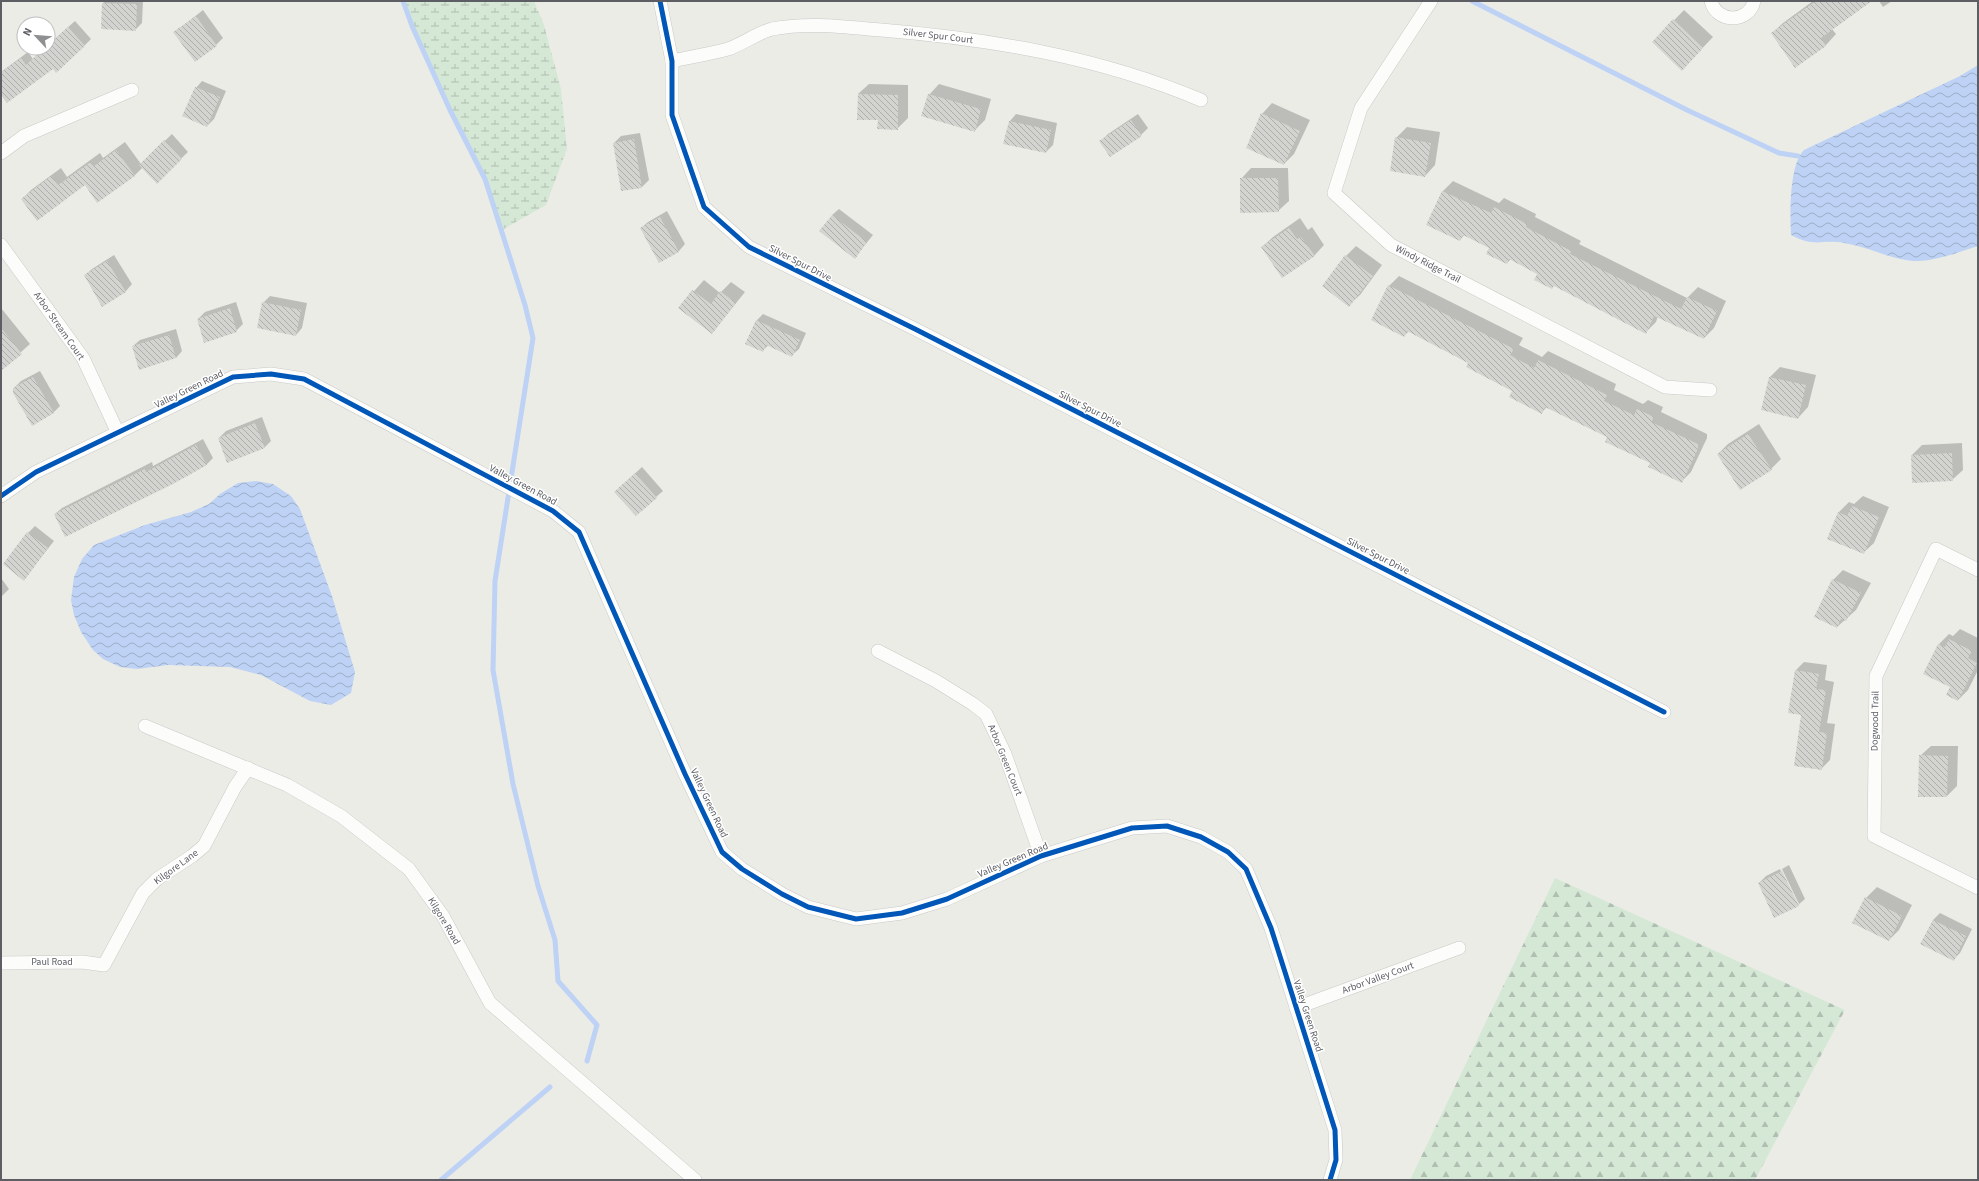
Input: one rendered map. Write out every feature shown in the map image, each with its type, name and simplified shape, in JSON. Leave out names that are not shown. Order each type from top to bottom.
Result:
[{"type":"street","name":"Silver Spur Drive","points":[[660,1],[672,61],[672,115],[704,207],[749,247],[929,336],[1664,712]]},
{"type":"street","name":"Windy Ridge Trail","points":[[1431,1],[1362,108],[1334,193],[1391,245],[1665,387],[1710,390]]},
{"type":"street","points":[[1711,1],[1716,11],[1729,18],[1743,15],[1749,11],[1754,1]]},
{"type":"street","name":"Silver Spur Court","points":[[672,61],[728,48],[771,30],[819,25],[903,32],[986,42],[1084,60],[1160,83],[1201,100]]},
{"type":"street","points":[[1,153],[24,136],[132,90]]},
{"type":"street","name":"Arbor Stream Court","points":[[1,245],[82,358],[118,433]]},
{"type":"street","name":"Valley Green Road","points":[[1,496],[36,472],[233,377],[271,374],[304,379],[553,511],[579,532],[685,774],[722,852],[742,869],[782,894],[808,907],[856,919],[902,913],[947,899],[1041,856],[1132,828],[1167,826],[1201,837],[1228,852],[1246,869],[1271,928],[1335,1130],[1336,1160],[1330,1180]]},
{"type":"street","name":"Dogwood Trail","points":[[1978,570],[1936,549],[1876,676],[1874,836],[1978,888]]},
{"type":"street","name":"Arbor Green Court","points":[[878,651],[936,681],[986,714],[1005,754],[1041,856]]},
{"type":"street","name":"Kilgore Road","points":[[145,726],[287,785],[340,816],[409,869],[443,916],[490,1003],[695,1180]]},
{"type":"street","name":"Kilgore Lane","points":[[104,966],[143,893],[157,879],[192,856],[204,846],[234,787],[248,768]]},
{"type":"street","name":"Arbor Valley Court","points":[[1296,1008],[1459,948]]},
{"type":"street","name":"Paul Road","points":[[1,963],[82,962],[104,966]]},
{"type":"green space","points":[[403,1],[534,1],[544,25],[561,89],[567,149],[546,205],[502,230],[482,171],[450,110],[411,26]]},
{"type":"green space","points":[[1555,878],[1845,1010],[1755,1180],[1410,1180]]},
{"type":"water","points":[[1978,65],[1978,246],[1934,259],[1910,261],[1891,257],[1853,245],[1836,242],[1812,242],[1799,239],[1791,235],[1790,215],[1793,178],[1799,157],[1804,150],[1960,76]]},
{"type":"water","points":[[256,481],[273,484],[291,496],[300,509],[332,596],[355,672],[351,693],[331,705],[310,701],[261,675],[230,667],[168,665],[137,669],[120,667],[103,659],[93,650],[81,632],[74,615],[71,600],[74,577],[82,559],[94,545],[145,525],[191,512],[209,504],[220,494],[238,483]]},
{"type":"building","points":[[1816,1],[1872,1],[1821,38],[1826,46],[1795,68],[1771,33]]},
{"type":"building","points":[[102,3],[137,4],[136,31],[101,29]]},
{"type":"building","points":[[196,16],[217,46],[195,62],[173,32]]},
{"type":"building","points":[[1673,19],[1703,48],[1682,71],[1652,42]]},
{"type":"building","points":[[68,27],[85,46],[56,73],[53,69],[7,103],[1,95],[1,72],[21,58],[26,65],[36,56],[56,56],[56,38]]},
{"type":"building","points":[[195,87],[220,97],[207,127],[182,116]]},
{"type":"building","points":[[858,94],[898,95],[898,130],[877,129],[878,120],[857,120]]},
{"type":"building","points":[[928,94],[981,109],[975,132],[921,116]]},
{"type":"building","points":[[1261,113],[1300,131],[1284,165],[1246,148]]},
{"type":"building","points":[[1131,120],[1142,136],[1110,157],[1099,141]]},
{"type":"building","points":[[1009,121],[1051,130],[1046,153],[1003,144]]},
{"type":"building","points":[[1395,137],[1431,143],[1425,177],[1390,171]]},
{"type":"building","points":[[634,139],[642,188],[621,191],[613,143]]},
{"type":"building","points":[[164,140],[182,159],[157,184],[139,165]]},
{"type":"building","points":[[116,150],[135,176],[97,203],[85,185],[37,221],[21,199],[51,176],[58,185],[91,162],[94,166]]},
{"type":"building","points":[[1240,178],[1278,178],[1279,212],[1240,213]]},
{"type":"building","points":[[1442,191],[1491,213],[1494,207],[1527,224],[1526,227],[1571,251],[1570,254],[1681,309],[1687,297],[1717,311],[1704,339],[1654,316],[1646,334],[1554,286],[1552,289],[1534,280],[1537,274],[1509,259],[1507,264],[1486,254],[1489,248],[1463,235],[1460,241],[1426,225]]},
{"type":"building","points":[[832,215],[867,242],[855,259],[819,231]]},
{"type":"building","points":[[660,217],[679,252],[659,263],[640,228]]},
{"type":"building","points":[[1289,228],[1297,239],[1301,237],[1315,256],[1282,278],[1261,247]]},
{"type":"building","points":[[1345,255],[1373,276],[1349,307],[1322,286]]},
{"type":"building","points":[[107,261],[126,292],[102,307],[84,275]]},
{"type":"building","points":[[1388,285],[1514,349],[1510,355],[1534,368],[1538,360],[1607,395],[1604,401],[1634,415],[1637,409],[1654,417],[1651,422],[1698,444],[1698,449],[1682,483],[1648,467],[1650,463],[1605,442],[1607,437],[1545,407],[1542,414],[1509,397],[1512,391],[1466,367],[1468,363],[1407,331],[1404,337],[1371,320]]},
{"type":"building","points":[[692,290],[711,304],[720,291],[736,303],[712,334],[678,308]]},
{"type":"building","points":[[262,302],[301,310],[296,336],[257,328]]},
{"type":"building","points":[[230,308],[237,332],[204,343],[197,319]]},
{"type":"building","points":[[756,320],[800,340],[792,357],[766,345],[763,352],[745,344]]},
{"type":"building","points":[[1,328],[22,354],[1,371]]},
{"type":"building","points":[[169,335],[176,358],[139,370],[132,346]]},
{"type":"building","points":[[33,377],[54,413],[32,426],[13,393],[13,388]]},
{"type":"building","points":[[1769,377],[1806,385],[1798,419],[1761,410]]},
{"type":"building","points":[[255,423],[265,448],[227,463],[218,438]]},
{"type":"building","points":[[1748,434],[1772,470],[1740,490],[1717,454]]},
{"type":"building","points":[[196,445],[207,465],[173,484],[65,537],[54,514],[145,469],[146,472]]},
{"type":"building","points":[[1952,453],[1953,481],[1912,483],[1911,455]]},
{"type":"building","points":[[635,473],[657,498],[636,516],[614,492]]},
{"type":"building","points":[[1852,506],[1879,517],[1864,554],[1827,539],[1838,512],[1847,516]]},
{"type":"building","points":[[27,532],[48,548],[24,581],[3,564]]},
{"type":"building","points":[[1832,579],[1861,593],[1846,621],[1841,619],[1837,628],[1814,617]]},
{"type":"building","points":[[1949,639],[1972,651],[1968,658],[1977,663],[1958,701],[1946,695],[1950,687],[1923,674],[1938,644],[1945,647]]},
{"type":"building","points":[[1795,670],[1819,674],[1816,689],[1826,690],[1819,732],[1827,733],[1822,770],[1794,766],[1801,715],[1788,713]]},
{"type":"building","points":[[1919,755],[1948,756],[1947,797],[1918,797]]},
{"type":"building","points":[[1782,871],[1799,906],[1774,918],[1758,883]]},
{"type":"building","points":[[1865,897],[1902,916],[1889,941],[1852,923]]},
{"type":"building","points":[[1933,920],[1966,936],[1954,961],[1920,944]]},
{"type":"waterway","points":[[403,1],[412,26],[450,110],[485,179],[525,305],[533,338],[495,581],[493,670],[513,784],[538,886],[555,940],[558,981],[597,1025],[587,1061]]},
{"type":"waterway","points":[[1472,1],[1687,110],[1779,153],[1798,156]]},
{"type":"waterway","points":[[441,1180],[550,1087]]},
{"type":"cycle path","points":[[660,1],[672,61],[672,115],[704,207],[749,247],[915,329],[1664,712]]},
{"type":"cycle path","points":[[1,496],[36,472],[233,377],[271,374],[304,379],[553,511],[579,532],[685,774],[722,852],[742,869],[782,894],[808,907],[856,919],[902,913],[947,899],[1041,856],[1132,828],[1167,826],[1201,837],[1228,852],[1246,869],[1271,928],[1335,1130],[1336,1160],[1330,1180]]}]
